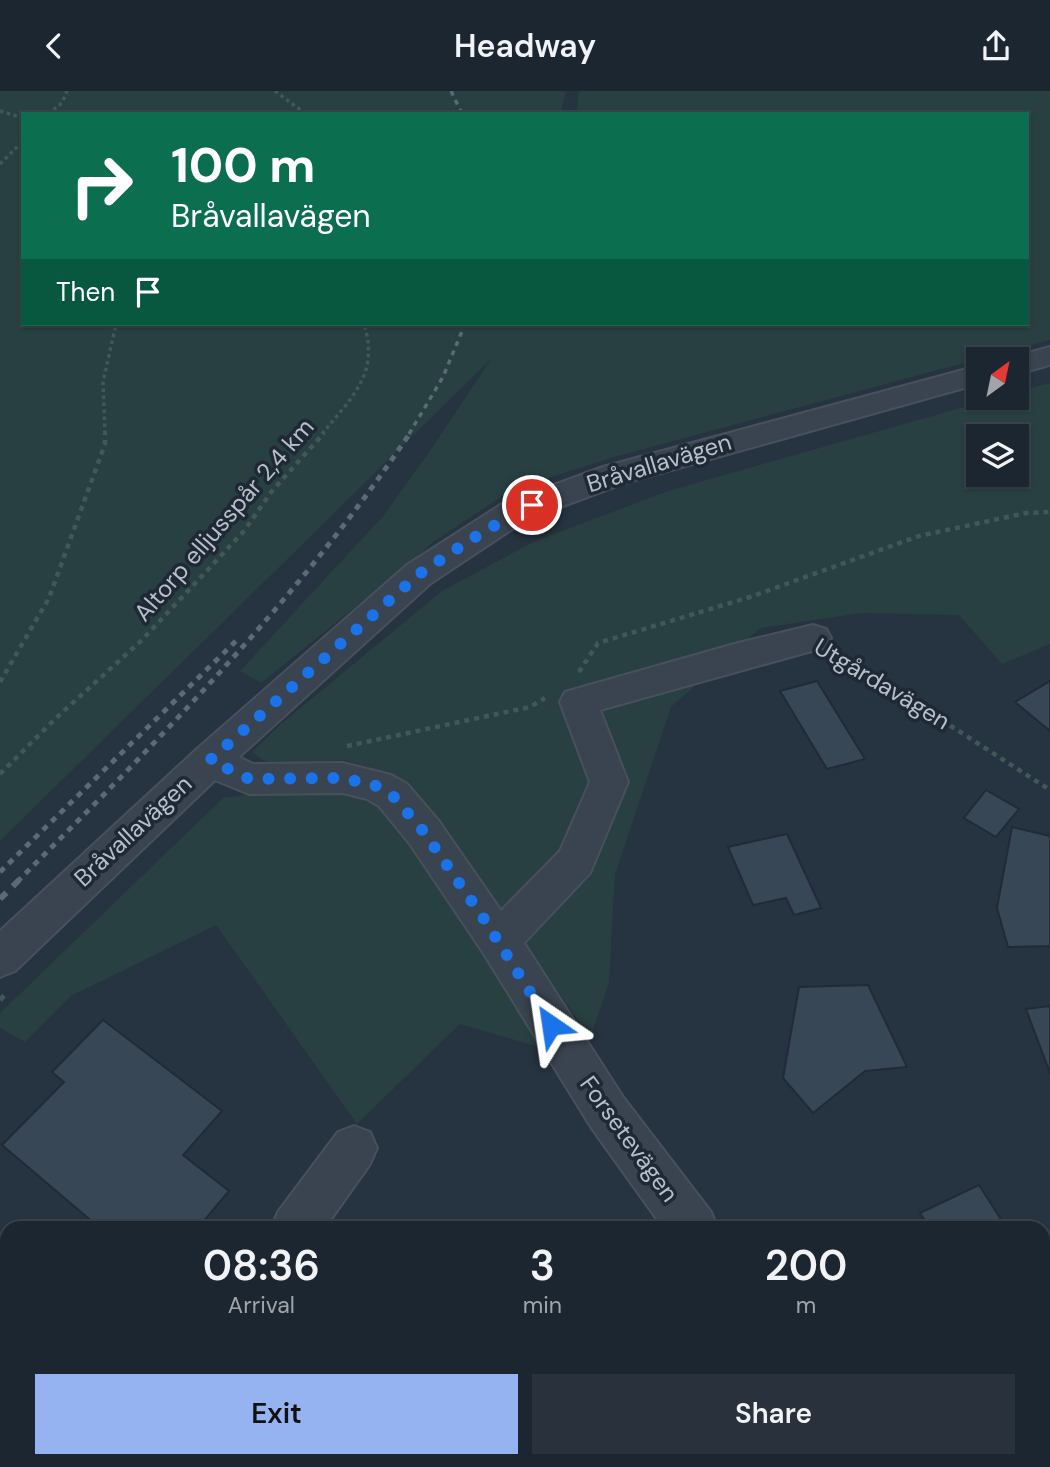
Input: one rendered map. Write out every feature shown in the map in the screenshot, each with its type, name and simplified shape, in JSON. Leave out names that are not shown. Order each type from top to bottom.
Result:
[{"type":"street","points":[[1029,362],[1050,356]]},
{"type":"street","name":"Bråvallavägen","points":[[0,958],[210,760],[419,574],[514,512],[614,475],[966,378]]},
{"type":"street","name":"Utgårdavägen","points":[[569,690],[813,638]]},
{"type":"street","points":[[499,941],[576,861],[609,782],[569,690]]},
{"type":"street","name":"Forsetevägen","points":[[210,760],[249,779],[343,778],[377,786],[393,796],[424,832],[499,941],[607,1112],[688,1221]]},
{"type":"street","points":[[301,1221],[354,1147]]},
{"type":"path","points":[[51,112],[62,103],[67,91]]},
{"type":"path","points":[[275,91],[303,112]]},
{"type":"path","points":[[0,111],[21,117]]},
{"type":"path","points":[[0,164],[21,143]]},
{"type":"path","points":[[0,682],[49,598],[105,444],[103,382],[116,326]]},
{"type":"path","name":"Altorp elljusspår 2,4 km","points":[[0,774],[55,719],[142,640],[244,531],[272,491],[363,383],[370,343],[366,326]]},
{"type":"path","points":[[338,748],[530,707],[569,690],[598,643],[750,597],[919,536],[1026,513],[1050,512]]},
{"type":"path","name":"Utgårdavägen","points":[[813,638],[1050,790]]},
{"type":"green space","points":[[0,91],[566,91],[561,112],[21,112],[21,326],[1029,326],[1029,112],[576,112],[579,91],[1050,91],[1050,340],[1024,347],[966,347],[966,363],[614,457],[511,490],[432,543],[261,683],[240,671],[383,516],[491,359],[0,841]]},
{"type":"green space","points":[[1050,383],[1050,644],[1002,664],[959,615],[862,613],[760,628],[671,707],[615,874],[609,983],[590,1038],[449,833],[396,776],[344,760],[286,767],[262,760],[252,752],[282,723],[442,591],[533,542],[668,491],[966,406],[966,410],[1029,410],[1029,389]]},
{"type":"green space","points":[[303,787],[349,795],[379,805],[437,873],[543,1048],[460,1024],[357,1124],[216,925],[71,996],[25,1042],[0,1028],[0,1013],[223,798]]},
{"type":"building","points":[[817,681],[865,759],[827,769],[780,691]]},
{"type":"building","points":[[1050,681],[1050,731],[1015,702]]},
{"type":"building","points":[[986,790],[1019,809],[996,837],[964,818]]},
{"type":"building","points":[[1012,827],[1050,836],[1050,946],[1008,947],[997,908]]},
{"type":"building","points":[[787,834],[821,908],[794,915],[786,898],[753,905],[728,847]]},
{"type":"building","points":[[868,985],[907,1067],[865,1071],[813,1113],[783,1078],[799,987]]},
{"type":"building","points":[[1050,1006],[1050,1073],[1026,1009]]},
{"type":"building","points":[[103,1020],[222,1111],[183,1155],[229,1191],[204,1221],[92,1221],[2,1145],[64,1082],[52,1072]]},
{"type":"building","points":[[979,1185],[1002,1221],[925,1221],[920,1213]]},
{"type":"railway","points":[[451,91],[461,112]]},
{"type":"railway","points":[[409,434],[443,377],[464,326]]},
{"type":"railway","points":[[17,882],[174,722],[274,611],[367,494],[410,433]]},
{"type":"railway","points":[[0,872],[240,637]]},
{"type":"railway","points":[[0,899],[17,882]]},
{"type":"route","points":[[532,505],[514,512],[419,574],[210,760],[249,779],[343,778],[377,786],[393,796],[424,832],[499,941],[551,1025]]}]
